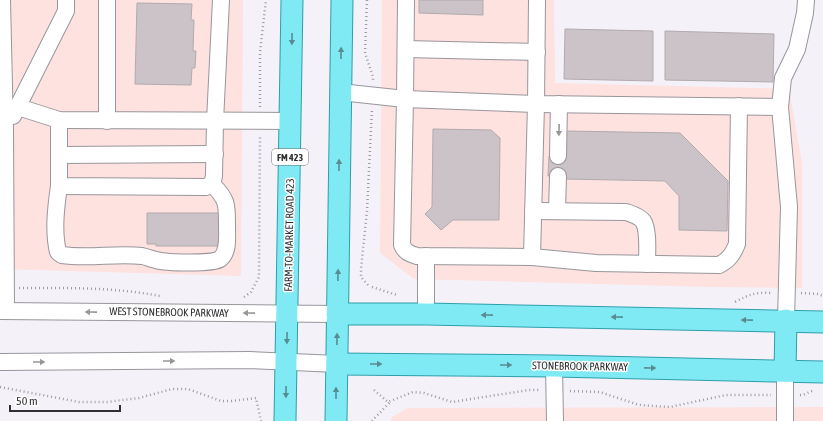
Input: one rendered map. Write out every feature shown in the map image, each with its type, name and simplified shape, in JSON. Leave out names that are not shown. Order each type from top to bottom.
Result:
[{"type":"main road","name":"FARM-TO-MARKET ROAD 423","points":[[285,421],[288,313],[292,0]]},
{"type":"main road","points":[[336,421],[342,0]]},
{"type":"main road","points":[[337,314],[426,314],[786,320],[823,322]]},
{"type":"main road","points":[[785,371],[786,320]]},
{"type":"main road","name":"STONEBROOK PARKWAY","points":[[337,364],[554,366],[785,371],[820,380]]},
{"type":"street","points":[[2,0],[5,130],[2,256],[5,288],[3,311]]},
{"type":"street","points":[[5,130],[66,11],[66,0]]},
{"type":"street","points":[[107,0],[108,121]]},
{"type":"street","points":[[59,186],[206,187],[212,184],[214,176],[221,0]]},
{"type":"street","points":[[406,0],[402,245],[410,254],[417,256],[532,257],[596,263],[719,265],[733,254],[737,244],[739,106]]},
{"type":"street","points":[[532,257],[537,0]]},
{"type":"street","points":[[786,320],[789,207],[780,106],[783,78],[796,49],[805,13],[806,0]]},
{"type":"street","points":[[406,49],[537,52]]},
{"type":"street","points":[[340,92],[405,99],[536,104],[780,106]]},
{"type":"street","points":[[558,156],[559,104]]},
{"type":"street","points":[[18,107],[59,120],[290,121]]},
{"type":"street","points":[[59,120],[59,186],[56,244],[58,252],[62,255],[142,256],[157,261],[168,262],[210,262],[219,259],[224,254],[227,244],[227,206],[220,192],[212,184]]},
{"type":"street","points":[[59,155],[215,154]]},
{"type":"street","points":[[557,211],[558,176]]},
{"type":"street","points":[[533,211],[626,212],[636,215],[642,220],[646,228],[647,264]]},
{"type":"street","points":[[426,256],[426,314]]},
{"type":"street","name":"WEST STONEBROOK PARKWAY","points":[[3,311],[337,314]]},
{"type":"street","points":[[0,362],[249,360],[337,364]]},
{"type":"street","points":[[554,366],[554,421]]},
{"type":"street","points":[[785,371],[785,421]]},
{"type":"path","points":[[240,299],[251,292],[259,277],[260,52],[266,0]]},
{"type":"path","points":[[366,0],[366,53],[373,77],[373,96],[367,211],[360,277],[368,285]]},
{"type":"path","points":[[5,288],[134,291],[164,297]]},
{"type":"path","points":[[372,421],[390,402],[413,392],[424,393],[452,402],[474,400],[529,390],[600,392],[639,405],[670,407],[726,395],[803,395],[820,380]]},
{"type":"path","points":[[0,388],[79,402],[108,402],[138,398],[172,389],[188,389],[232,402],[256,398],[261,421]]},
{"type":"path","points":[[374,390],[390,402]]},
{"type":"shaded area","points":[[0,0],[243,0],[241,276],[0,269]]},
{"type":"shaded area","points":[[382,0],[554,0],[555,83],[789,89],[802,163],[802,288],[414,279],[380,253]]},
{"type":"shaded area","points":[[823,407],[823,421],[390,421],[392,417],[408,408]]},
{"type":"building","points":[[419,0],[483,0],[483,15],[419,13]]},
{"type":"building","points":[[137,3],[192,4],[191,20],[194,20],[193,51],[196,51],[195,68],[192,68],[191,85],[135,84]]},
{"type":"building","points":[[565,29],[653,31],[653,81],[564,79]]},
{"type":"building","points":[[665,31],[774,34],[773,82],[665,80]]},
{"type":"building","points":[[433,129],[491,130],[500,138],[499,220],[453,220],[441,230],[425,214],[432,207]]},
{"type":"building","points":[[566,131],[680,133],[728,181],[727,231],[679,230],[679,196],[665,181],[565,179],[565,176],[548,176],[549,156],[566,156]]},
{"type":"building","points":[[147,213],[226,213],[222,246],[156,246],[156,244],[147,244]]}]
